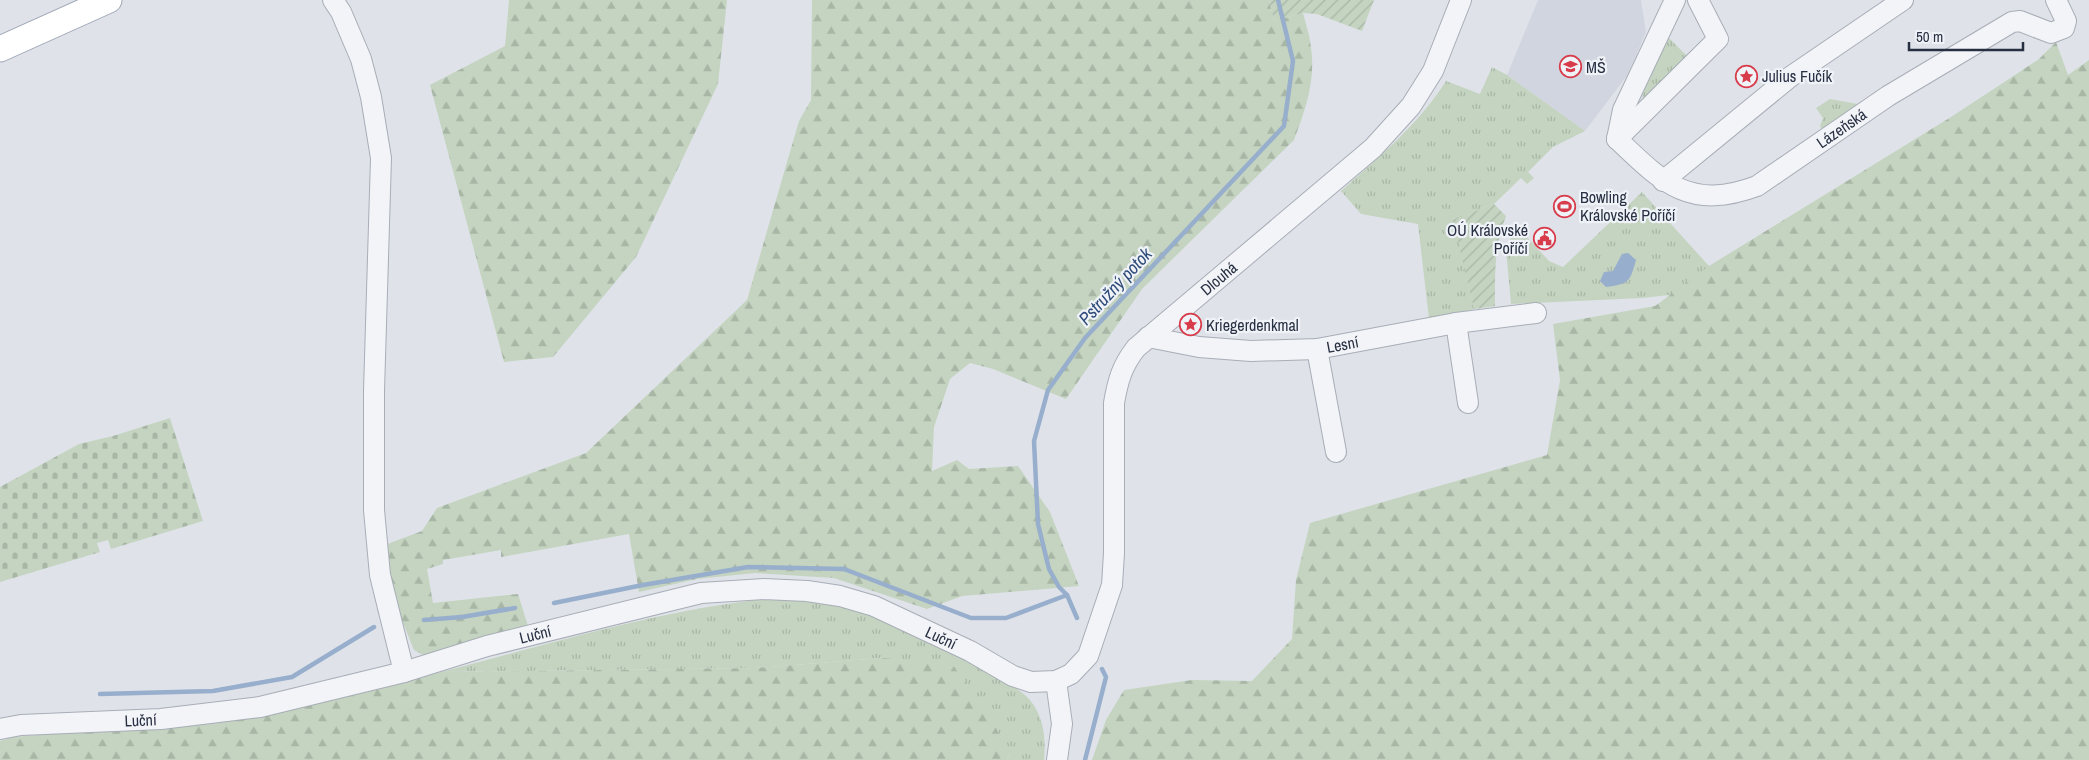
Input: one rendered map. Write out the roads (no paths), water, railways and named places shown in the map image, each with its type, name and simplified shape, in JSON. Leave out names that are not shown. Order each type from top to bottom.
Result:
[{"type":"main road","points":[[0,49],[109,0]]},
{"type":"street","points":[[333,0],[341,12],[361,59],[371,97],[380,158],[374,510],[380,575],[404,672]]},
{"type":"street","name":"Dlouhá","points":[[1056,681],[1071,674],[1088,656],[1112,585],[1114,554],[1114,403],[1124,363],[1148,337],[1378,143],[1411,106],[1433,71],[1461,0]]},
{"type":"street","points":[[1617,139],[1623,110],[1675,0]]},
{"type":"street","points":[[1617,139],[1718,39],[1698,0]]},
{"type":"street","points":[[1663,181],[1790,78],[1903,0]]},
{"type":"street","name":"Lázeňská","points":[[1617,139],[1663,181],[1673,187],[1703,196],[1723,196],[1757,186],[1888,96],[2012,22],[2020,21],[2051,33],[2064,28],[2066,21],[2056,0]]},
{"type":"street","name":"Lesní","points":[[1148,337],[1199,347],[1251,351],[1318,349],[1456,322],[1536,313]]},
{"type":"street","points":[[1456,322],[1468,403]]},
{"type":"street","points":[[1318,349],[1336,452]]},
{"type":"street","name":"Luční","points":[[0,729],[21,725],[161,719],[260,707],[404,672],[487,646],[701,593],[764,589],[806,591],[840,596],[874,606],[970,651],[1013,676],[1032,682],[1056,681]]},
{"type":"street","points":[[1056,681],[1062,724],[1057,760]]},
{"type":"water","points":[[1628,253],[1636,260],[1630,277],[1620,285],[1606,287],[1600,281],[1604,272],[1613,271],[1622,254]]},
{"type":"waterway","name":"Pstružný potok","points":[[1077,618],[1067,595],[1059,587],[1049,569],[1038,524],[1034,441],[1048,390],[1085,338],[1284,126],[1293,61],[1278,0]]},
{"type":"waterway","points":[[554,603],[748,567],[844,569],[971,618],[1006,618],[1067,595]]},
{"type":"waterway","points":[[424,620],[462,617],[515,608]]},
{"type":"waterway","points":[[100,694],[213,691],[292,677],[374,627]]},
{"type":"waterway","name":"Pstružný potok","points":[[1085,760],[1106,677],[1102,669]]},
{"type":"place","name":"MŠ","points":[[1570,67]]},
{"type":"place","name":"Julius Fučík","points":[[1746,76]]},
{"type":"place","name":"Bowling Královské Poříčí","points":[[1564,206]]},
{"type":"place","name":"OÚ Královské Poříčí","points":[[1544,239]]},
{"type":"place","name":"Kriegerdenkmal","points":[[1190,325]]}]
